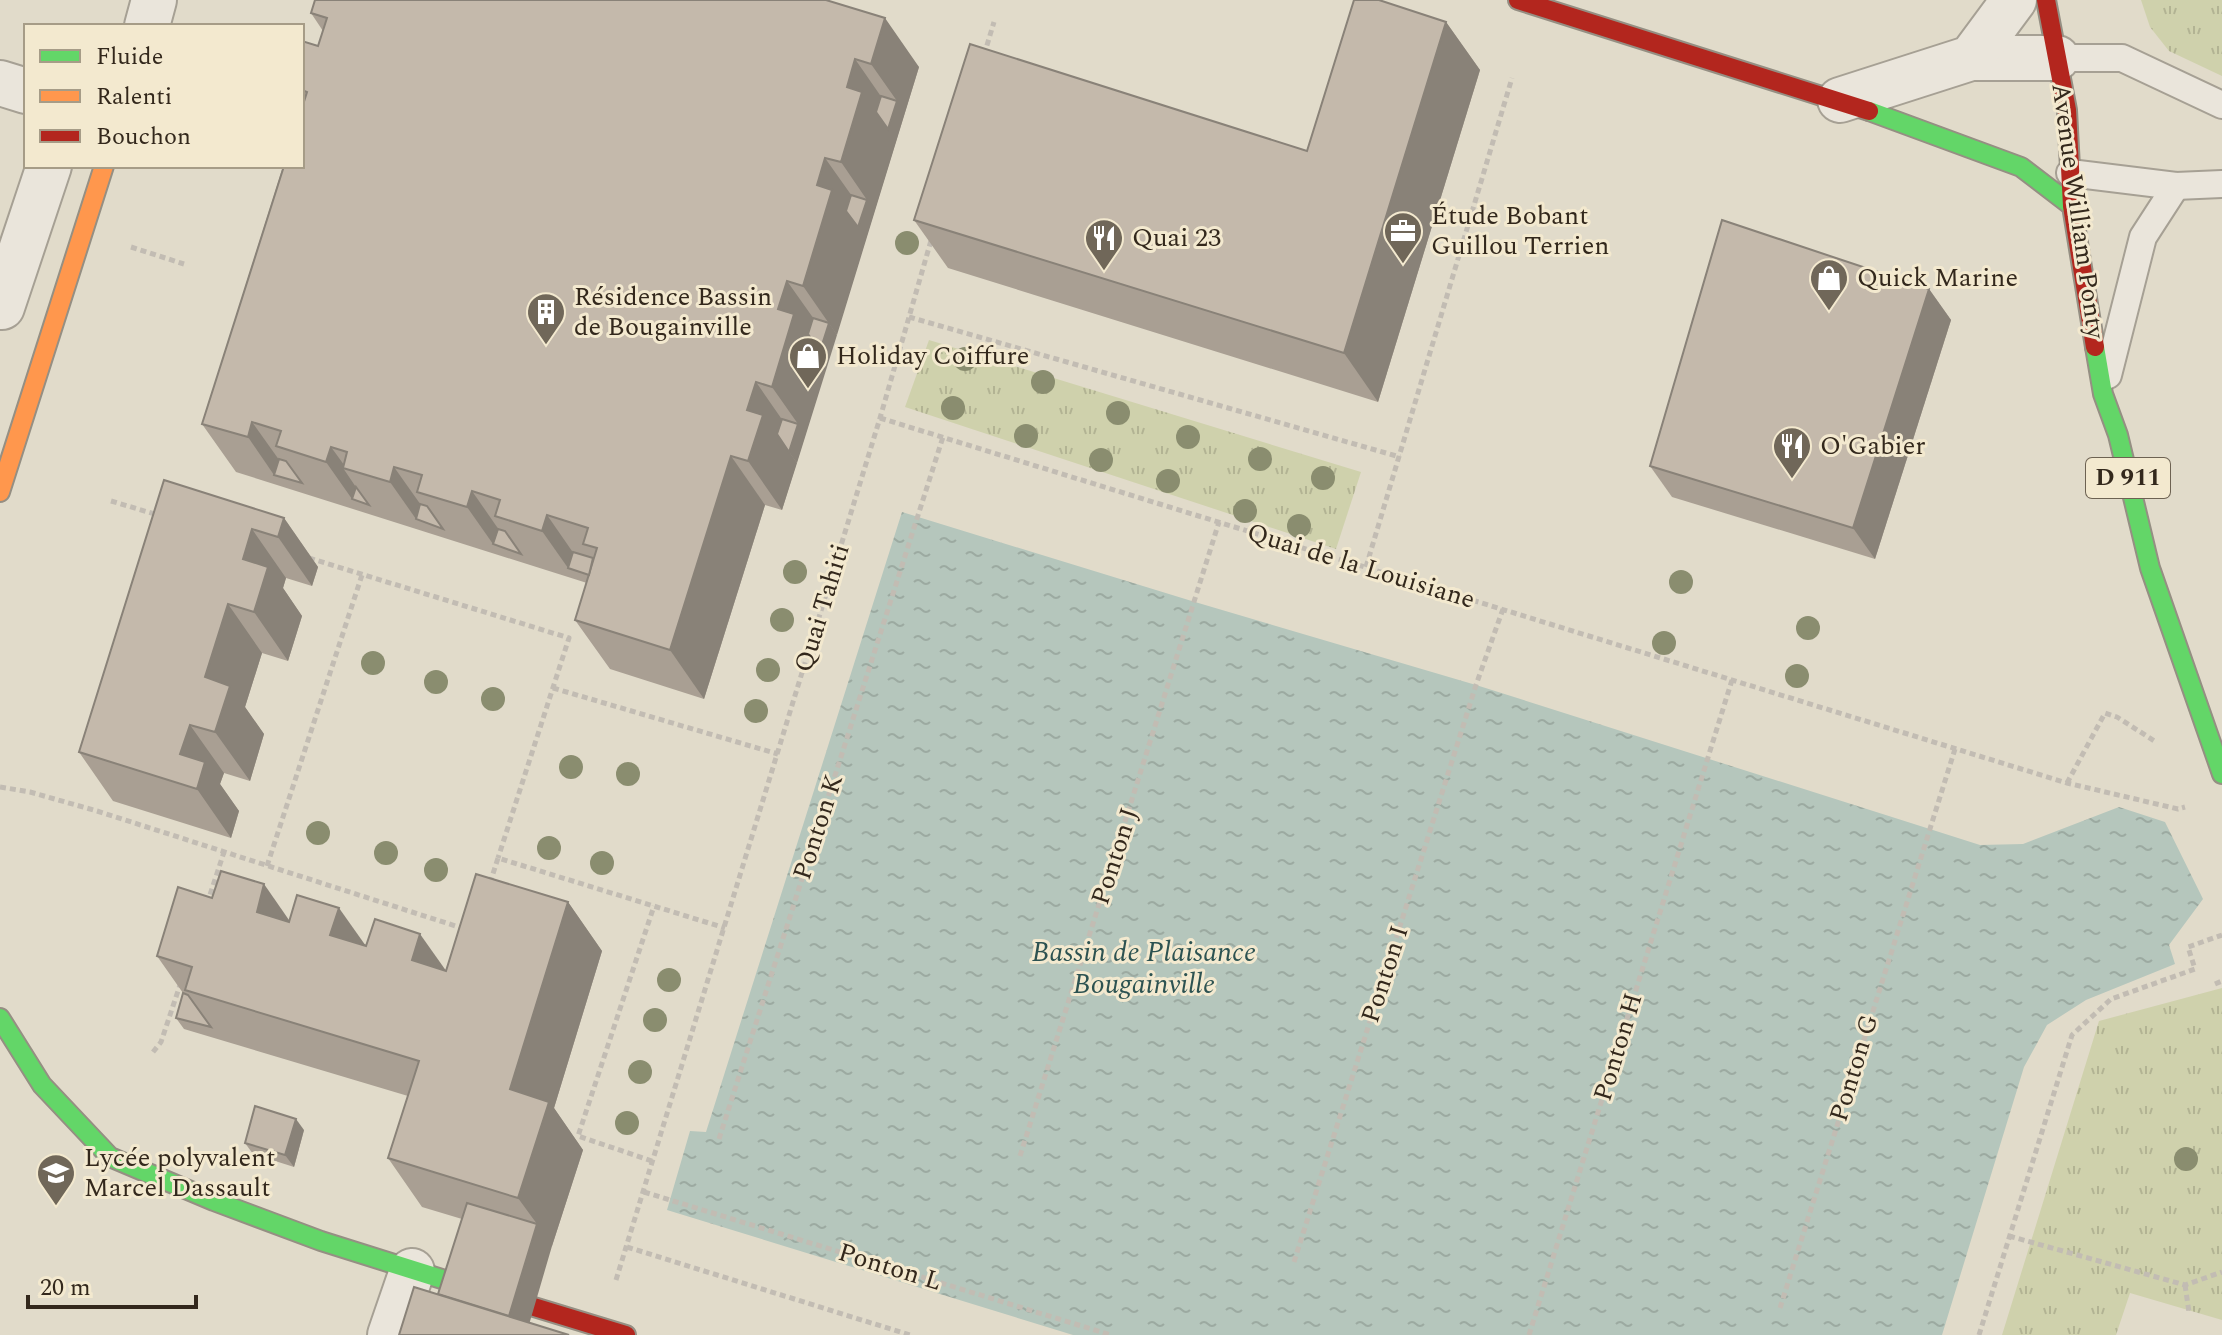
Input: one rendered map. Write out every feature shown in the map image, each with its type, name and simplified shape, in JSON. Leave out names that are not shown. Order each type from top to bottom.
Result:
[{"type":"street","points":[[148,24],[154,0]]},
{"type":"street","points":[[1518,0],[1840,100],[2021,167],[2071,189]]},
{"type":"street","points":[[1971,58],[2014,0]]},
{"type":"street","name":"Avenue William Ponty","points":[[2046,0],[2067,110],[2071,189],[2103,394],[2118,435],[2150,568],[2222,774]]},
{"type":"street","points":[[1840,100],[1971,58],[2057,58]]},
{"type":"street","points":[[0,83],[24,90]]},
{"type":"street","points":[[0,307],[48,168]]},
{"type":"street","points":[[0,492],[103,168]]},
{"type":"street","points":[[0,1018],[42,1085],[110,1157],[321,1241],[464,1286]]},
{"type":"street","points":[[390,1335],[412,1271]]},
{"type":"street","points":[[534,1307],[626,1335]]},
{"type":"lane","points":[[2057,58],[2122,58],[2222,105]]},
{"type":"lane","points":[[2071,189],[2222,184]]},
{"type":"lane","points":[[2103,394],[2143,237],[2176,186]]},
{"type":"path","points":[[981,65],[994,22]]},
{"type":"path","points":[[1366,567],[1512,78]]},
{"type":"path","name":"Quai Tahiti","points":[[600,1327],[778,754],[880,418],[934,227]]},
{"type":"path","points":[[909,317],[1400,457]]},
{"type":"path","name":"Quai de la Louisiane","points":[[880,418],[2067,783],[2178,809],[2192,804]]},
{"type":"path","name":"Ponton K","points":[[719,1139],[943,437]]},
{"type":"path","points":[[111,501],[161,516]]},
{"type":"path","name":"Quai de la Louisiane","points":[[1195,602],[1219,522]]},
{"type":"path","points":[[304,557],[569,638],[489,888]]},
{"type":"path","points":[[267,866],[362,575]]},
{"type":"path","name":"Ponton J","points":[[1020,1156],[1195,602]]},
{"type":"path","name":"Quai de la Louisiane","points":[[1476,685],[1503,609]]},
{"type":"path","name":"Ponton H","points":[[1529,1335],[1732,680]]},
{"type":"path","name":"Ponton I","points":[[1294,1262],[1476,685]]},
{"type":"path","points":[[553,688],[778,754]]},
{"type":"path","points":[[2067,783],[2105,713],[2117,717],[2156,742]]},
{"type":"path","name":"Ponton G","points":[[1780,1308],[1955,749]]},
{"type":"path","points":[[0,787],[83,807],[475,932]]},
{"type":"path","points":[[205,910],[224,852]]},
{"type":"path","points":[[498,858],[725,928]]},
{"type":"path","points":[[652,1161],[578,1136],[654,906]]},
{"type":"path","points":[[1979,1335],[2072,1035],[2111,999],[2195,969],[2188,947],[2222,935]]},
{"type":"path","points":[[153,1052],[161,1042],[185,969]]},
{"type":"path","points":[[2215,984],[2222,981]]},
{"type":"path","name":"Ponton L","points":[[644,1192],[1111,1335]]},
{"type":"path","points":[[2009,1236],[2185,1285],[2222,1272]]},
{"type":"path","points":[[627,1247],[910,1335]]},
{"type":"path","points":[[2185,1285],[2189,1312]]},
{"type":"green space","points":[[2141,0],[2222,0],[2222,76],[2169,51],[2150,27]]},
{"type":"green space","points":[[929,340],[1361,472],[1336,549],[905,407]]},
{"type":"green space","points":[[2222,988],[2222,1320],[2130,1293],[2116,1335],[2002,1335],[2099,1021]]},
{"type":"water","name":"Bassin de Plaisance Bougainville","points":[[902,512],[1476,685],[1980,845],[2023,844],[2119,807],[2165,822],[2203,899],[2169,945],[2175,964],[2086,1000],[2047,1025],[2024,1067],[1942,1335],[1073,1335],[667,1210],[690,1131],[706,1132]]},
{"type":"building","name":"Résidence Bassin de Bougainville","points":[[315,0],[826,0],[885,18],[871,64],[855,59],[847,87],[862,92],[841,162],[825,158],[817,185],[832,190],[803,286],[787,281],[778,309],[794,314],[772,387],[756,382],[747,410],[763,415],[748,461],[731,456],[670,650],[575,620],[597,548],[583,544],[588,528],[547,515],[542,531],[495,516],[500,500],[472,491],[467,507],[417,492],[422,475],[394,467],[390,482],[343,468],[347,452],[331,447],[326,462],[276,446],[281,431],[252,422],[248,437],[202,424],[283,168],[304,168],[304,102],[307,92],[304,91],[304,42],[318,46],[327,18],[311,13]]},
{"type":"building","points":[[1354,0],[1379,0],[1446,22],[1344,353],[914,220],[970,44],[1307,151]]},
{"type":"building","points":[[881,96],[897,101],[888,129],[876,112]]},
{"type":"building","points":[[851,195],[867,200],[858,227],[846,211]]},
{"type":"building","points":[[1722,220],[1929,289],[1853,528],[1650,466]]},
{"type":"building","points":[[813,318],[829,323],[820,351],[808,334]]},
{"type":"building","points":[[782,419],[798,424],[789,452],[777,434]]},
{"type":"building","points":[[279,459],[286,461],[302,483],[274,475]]},
{"type":"building","points":[[164,480],[284,518],[278,537],[252,529],[243,559],[268,567],[254,612],[228,604],[205,677],[230,686],[215,732],[190,725],[180,754],[205,762],[197,789],[79,752]]},
{"type":"building","points":[[356,487],[369,505],[352,499]]},
{"type":"building","points":[[420,504],[427,506],[443,529],[416,519]]},
{"type":"building","points":[[498,529],[505,531],[521,554],[493,544]]},
{"type":"building","points":[[573,552],[593,558],[589,575],[568,568]]},
{"type":"building","points":[[221,871],[264,884],[257,912],[289,922],[297,895],[339,908],[330,935],[366,946],[375,919],[420,934],[412,960],[446,971],[476,874],[568,902],[510,1089],[549,1102],[518,1198],[388,1158],[419,1061],[185,990],[192,967],[157,956],[178,887],[212,898]]},
{"type":"building","points":[[183,993],[188,995],[211,1027],[176,1018]]},
{"type":"building","points":[[255,1106],[296,1119],[285,1155],[245,1143]]},
{"type":"building","points":[[467,1203],[537,1224],[509,1316],[438,1294]]},
{"type":"building","points":[[414,1287],[569,1335],[399,1335]]},
{"type":"traffic: fast","points":[[1869,111],[2021,167],[2072,206]]},
{"type":"traffic: fast","points":[[2095,347],[2103,394],[2118,435],[2150,568],[2222,774]]},
{"type":"traffic: fast","points":[[0,1018],[42,1085],[110,1157],[214,1201],[321,1241],[464,1286]]},
{"type":"traffic: slow","points":[[0,492],[103,168]]},
{"type":"traffic: jam","points":[[1518,0],[1869,111]]},
{"type":"traffic: jam","points":[[2046,0],[2067,110],[2072,206],[2095,347]]},
{"type":"traffic: jam","points":[[534,1307],[626,1335]]},
{"type":"place","name":"Étude Bobant Guillou Terrien","points":[[1403,265]]},
{"type":"place","name":"Quai 23","points":[[1104,272]]},
{"type":"place","name":"Quick Marine","points":[[1829,312]]},
{"type":"place","name":"Résidence Bassin de Bougainville","points":[[546,346]]},
{"type":"place","name":"Holiday Coiffure","points":[[808,390]]},
{"type":"place","name":"O'Gabier","points":[[1792,480]]},
{"type":"place","name":"Lycée polyvalent Marcel Dassault","points":[[56,1207]]}]
